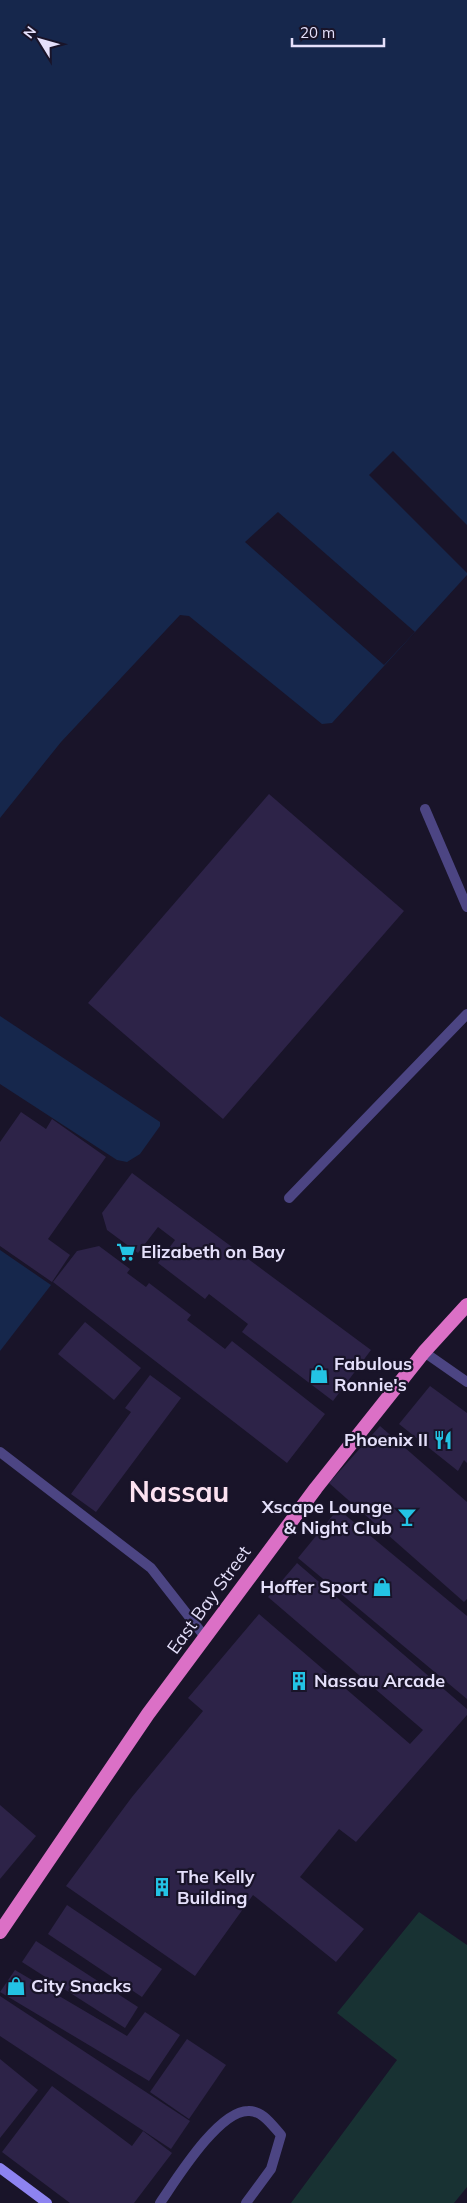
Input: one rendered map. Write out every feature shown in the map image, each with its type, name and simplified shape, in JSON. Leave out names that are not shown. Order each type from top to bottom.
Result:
[{"type":"highway","name":"East Bay Street","points":[[0,1932],[148,1714],[205,1637],[316,1488],[424,1352],[467,1305]]},
{"type":"main road","points":[[0,2168],[47,2203]]},
{"type":"street","points":[[425,808],[467,907]]},
{"type":"street","points":[[289,1198],[467,1014]]},
{"type":"street","points":[[424,1352],[467,1382]]},
{"type":"street","points":[[0,1452],[151,1568],[205,1637]]},
{"type":"street","points":[[160,2203],[216,2129],[235,2114],[249,2110],[267,2118],[280,2135],[271,2169],[246,2203]]},
{"type":"green space","points":[[419,1912],[467,1945],[467,2187],[454,2203],[291,2203],[397,2060],[337,2013]]},
{"type":"water","points":[[0,0],[467,0],[467,575],[332,723],[322,724],[189,616],[180,615],[61,742],[0,818]]},
{"type":"water","points":[[0,1016],[160,1122],[160,1126],[140,1154],[127,1162],[117,1160],[0,1084]]},
{"type":"water","points":[[0,1250],[51,1285],[0,1351]]},
{"type":"pier","points":[[393,451],[467,525],[467,573],[369,475]]},
{"type":"pier","points":[[278,512],[415,632],[384,665],[245,542]]},
{"type":"building","points":[[269,794],[404,911],[223,1119],[88,1003]]},
{"type":"building","points":[[21,1112],[46,1129],[52,1119],[106,1157],[48,1239],[70,1255],[52,1282],[0,1246],[0,1142]]},
{"type":"building","points":[[132,1173],[371,1350],[333,1401],[242,1332],[248,1324],[209,1294],[205,1299],[158,1263],[175,1240],[158,1227],[138,1253],[107,1230],[102,1213]]},
{"type":"building","points":[[99,1246],[130,1269],[127,1273],[146,1287],[149,1283],[191,1315],[187,1320],[225,1349],[232,1341],[325,1414],[287,1463],[53,1282],[77,1251]]},
{"type":"building","points":[[85,1322],[141,1368],[114,1400],[58,1354]]},
{"type":"building","points":[[150,1375],[181,1398],[96,1512],[71,1494],[131,1412],[125,1408]]},
{"type":"building","name":"Phoenix II","points":[[430,1386],[467,1413],[467,1463],[464,1460],[458,1471],[399,1424]]},
{"type":"building","points":[[380,1426],[467,1502],[467,1599],[464,1602],[329,1483]]},
{"type":"building","name":"Hoffer Sport","points":[[338,1509],[467,1616],[467,1699],[298,1558]]},
{"type":"building","points":[[297,1563],[467,1709],[467,1715],[356,1842],[339,1829],[300,1877],[364,1929],[336,1962],[253,1895],[195,1976],[66,1886],[132,1797],[203,1711],[188,1698],[259,1614],[410,1744],[423,1730],[268,1597]]},
{"type":"building","points":[[0,1805],[36,1836],[0,1879]]},
{"type":"building","points":[[67,1905],[162,1969],[142,1997],[48,1934]]},
{"type":"building","points":[[36,1941],[138,2007],[125,2028],[22,1962]]},
{"type":"building","points":[[15,1970],[127,2036],[145,2012],[180,2035],[149,2081],[0,1992]]},
{"type":"building","points":[[0,1996],[190,2121],[171,2149],[0,2036]]},
{"type":"building","points":[[187,2039],[226,2065],[189,2119],[150,2092]]},
{"type":"building","points":[[0,2059],[38,2090],[0,2138]]},
{"type":"building","points":[[52,2086],[132,2146],[143,2131],[172,2153],[134,2203],[70,2203],[2,2152]]},
{"type":"place","name":"Elizabeth on Bay","points":[[126,1252]]},
{"type":"place","name":"Fabulous Ronnie's","points":[[319,1374]]},
{"type":"place","name":"Phoenix II","points":[[443,1440]]},
{"type":"place","name":"Xscape Lounge & Night Club","points":[[407,1517]]},
{"type":"place","name":"Hoffer Sport","points":[[382,1587]]},
{"type":"place","name":"Nassau Arcade","points":[[299,1681]]},
{"type":"place","name":"The Kelly Building","points":[[162,1887]]},
{"type":"place","name":"City Snacks","points":[[16,1986]]},
{"type":"district","name":"Nassau","points":[[179,1492]]}]
